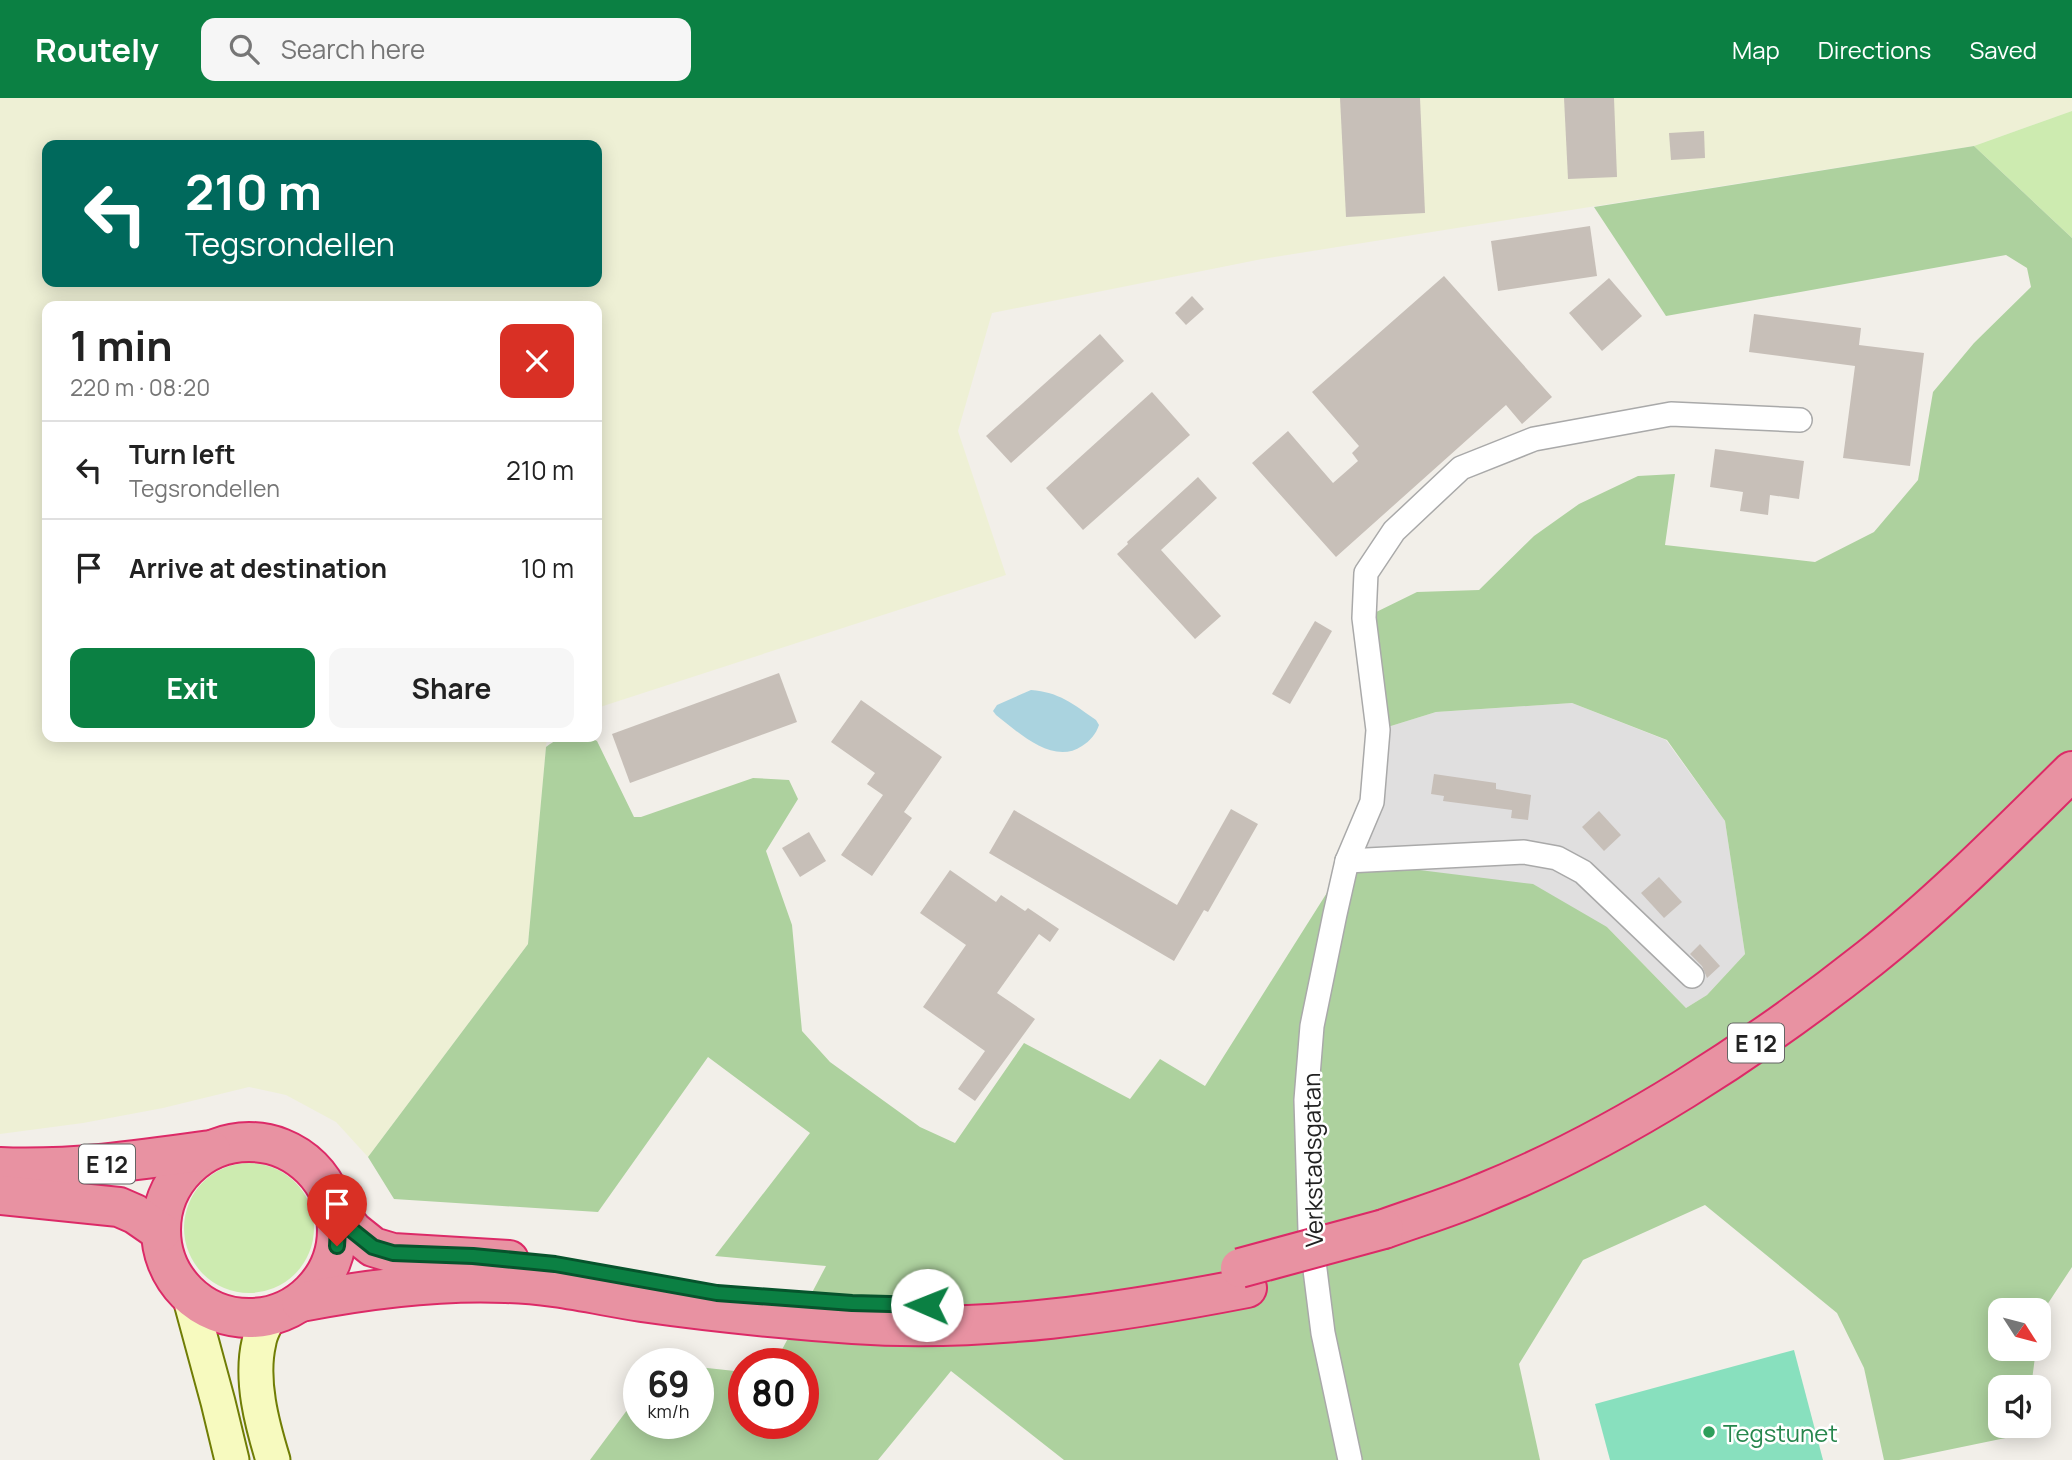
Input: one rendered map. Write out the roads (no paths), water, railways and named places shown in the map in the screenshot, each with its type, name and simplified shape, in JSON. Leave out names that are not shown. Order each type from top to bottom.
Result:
[{"type":"highway","name":"E 12","points":[[1386,1240],[1577,1150],[1754,1045],[1872,957],[1980,861],[2072,771]]},
{"type":"highway","name":"E 12","points":[[1244,1278],[1051,1301],[978,1306],[840,1303],[717,1293],[555,1264],[473,1256],[393,1253],[373,1247],[353,1231],[336,1210],[322,1179],[311,1166],[282,1147],[247,1141],[229,1143],[213,1149],[198,1158],[174,1183],[166,1199],[161,1232],[163,1252],[169,1268],[189,1295],[201,1305],[234,1318],[252,1319],[361,1291],[463,1282],[561,1288],[729,1313],[857,1324],[933,1325],[1051,1319],[1157,1306],[1244,1278],[1479,1217],[1588,1165],[1710,1098],[1789,1045],[1882,974],[2027,848],[2072,803]]},
{"type":"highway","name":"E 12","points":[[0,1167],[67,1168],[122,1163],[213,1149]]},
{"type":"highway","name":"E 12","points":[[0,1195],[119,1207],[135,1214],[161,1232]]},
{"type":"highway","name":"E 12","points":[[285,1310],[325,1277],[332,1261],[338,1229],[336,1210]]},
{"type":"main road","points":[[189,1295],[232,1460]]},
{"type":"main road","points":[[273,1460],[261,1414],[256,1366],[259,1341],[285,1310]]},
{"type":"street","name":"Verkstadsgatan","points":[[1350,1460],[1323,1333],[1310,1230],[1306,1100],[1312,1026],[1347,861],[1372,802],[1378,730],[1364,618],[1366,573],[1394,531],[1461,468],[1534,439],[1671,414],[1800,420]]},
{"type":"street","points":[[1347,861],[1524,852],[1558,858],[1583,872],[1692,975]]},
{"type":"water","points":[[1031,690],[1058,696],[1096,720],[1099,725],[1090,740],[1071,751],[1048,749],[1025,738],[993,711],[997,705]]},
{"type":"place","name":"Tegstunet","points":[[1709,1432]]}]
